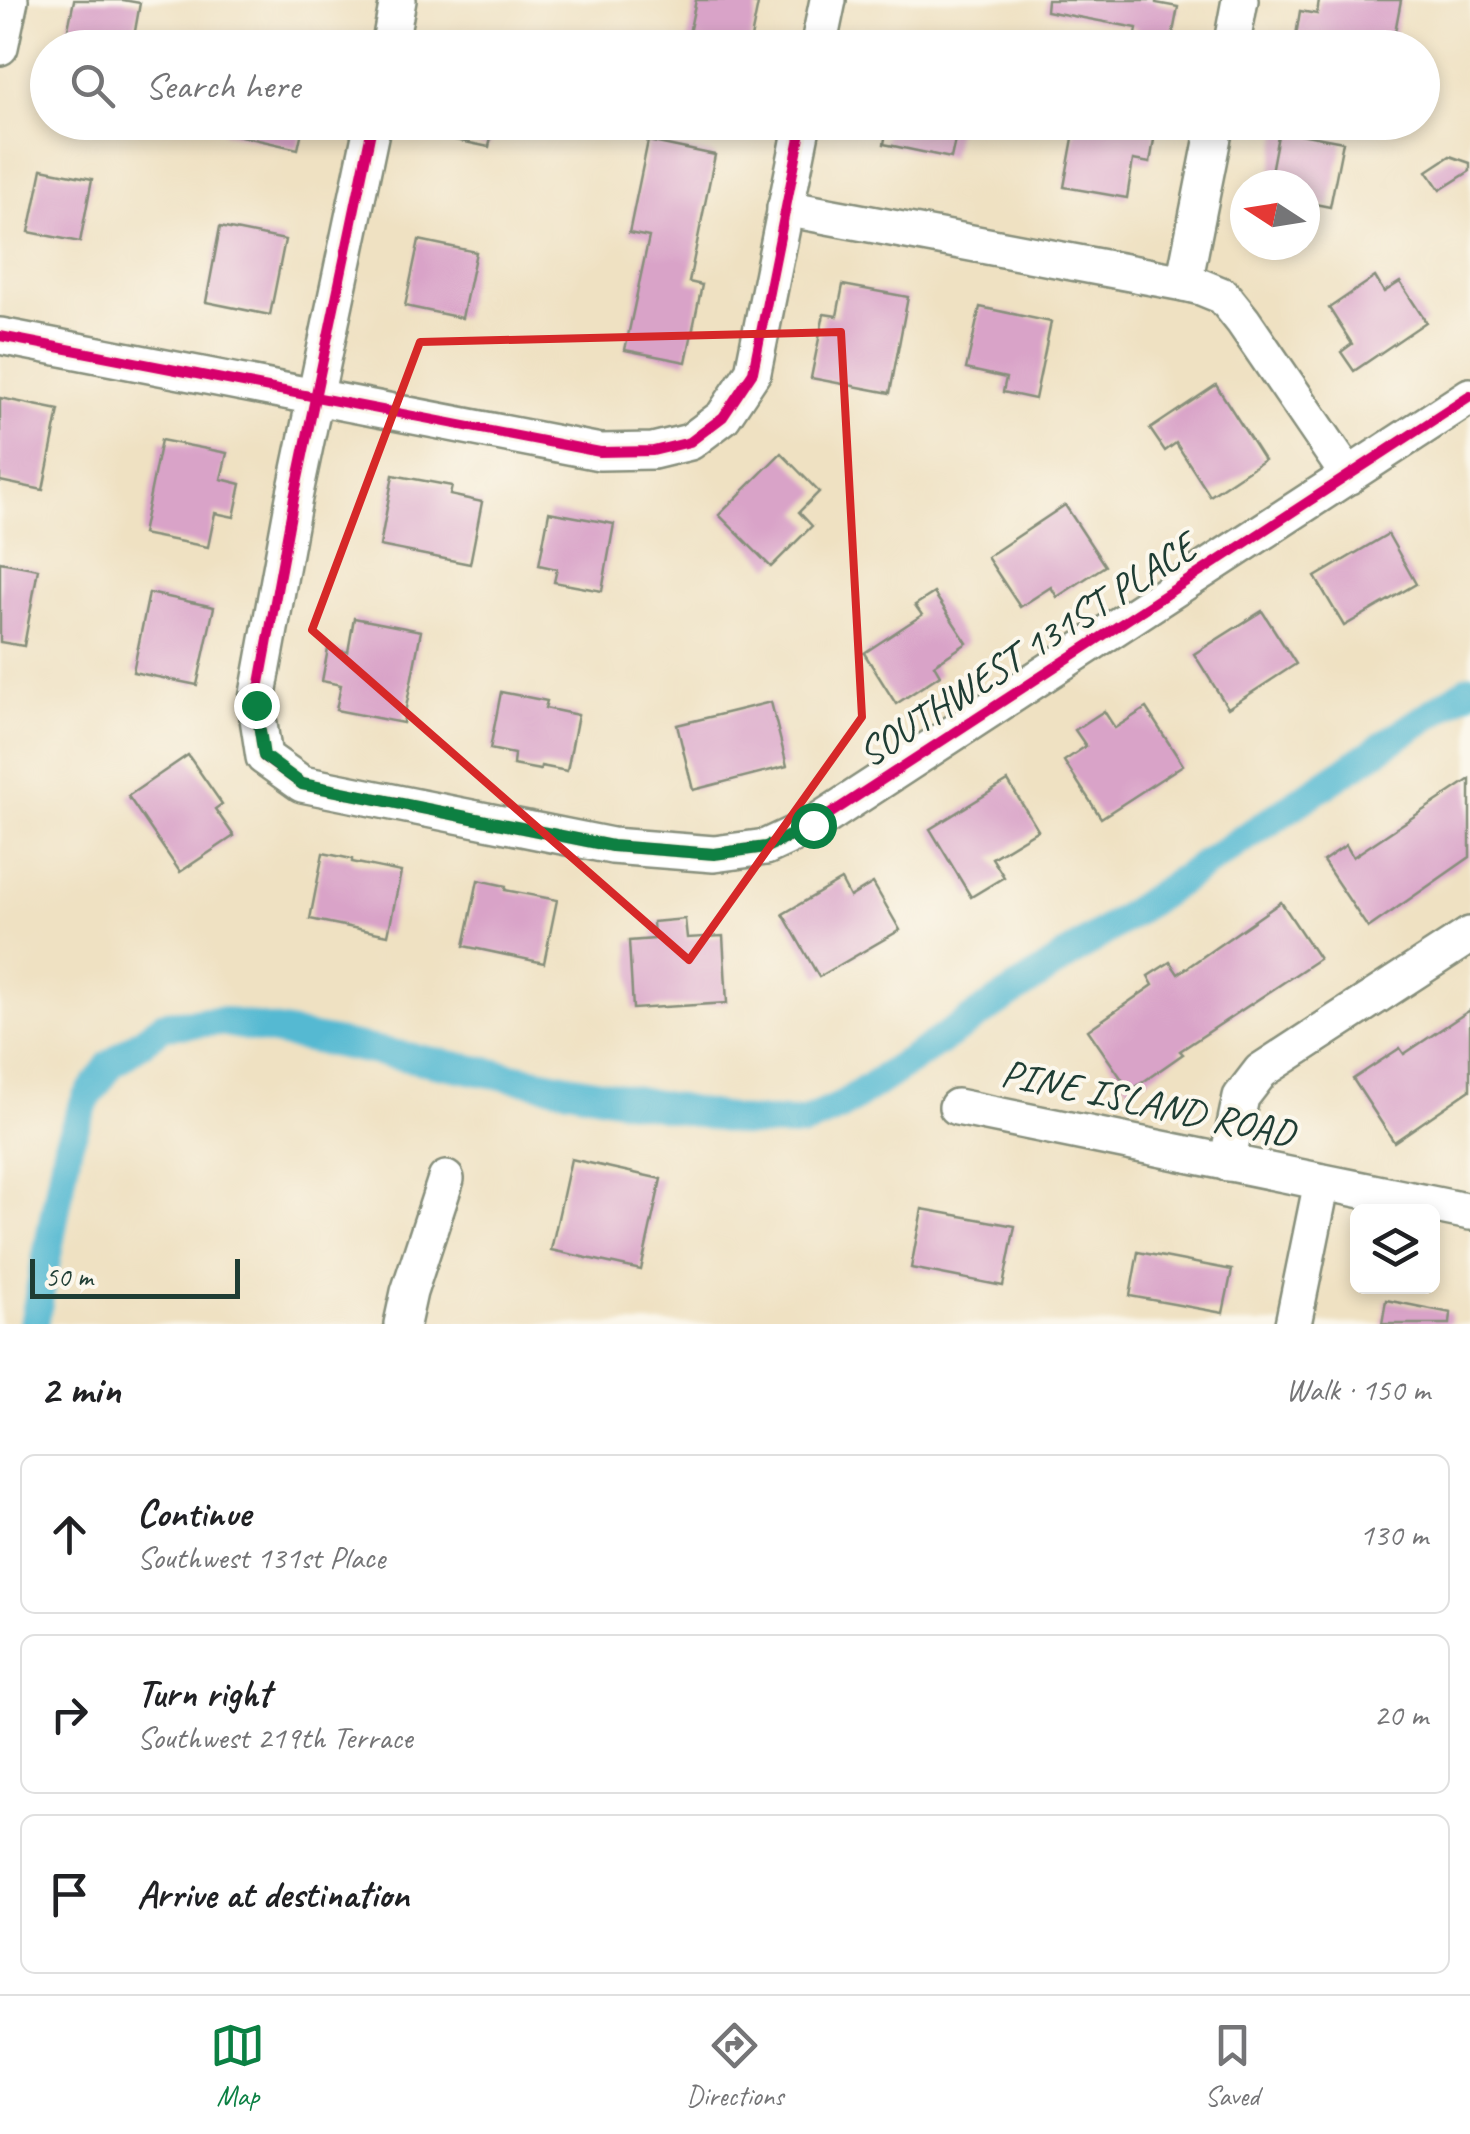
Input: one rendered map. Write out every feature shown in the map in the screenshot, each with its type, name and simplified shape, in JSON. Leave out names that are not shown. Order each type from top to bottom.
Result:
[{"type":"street","points":[[0,47],[10,0]]},
{"type":"street","points":[[392,30],[398,0]]},
{"type":"street","points":[[822,30],[828,0]]},
{"type":"street","points":[[1234,30],[1240,0]]},
{"type":"street","points":[[316,398],[369,140]]},
{"type":"street","points":[[0,336],[600,452],[653,451],[690,442],[723,417],[753,372],[799,140]]},
{"type":"street","points":[[1184,283],[1212,140]]},
{"type":"street","points":[[785,208],[1184,283],[1223,296],[1349,476]]},
{"type":"street","name":"SOUTHWEST 131ST PLACE","points":[[316,398],[256,705],[264,756],[302,784],[612,846],[714,854],[766,847],[813,825],[1470,396]]},
{"type":"street","points":[[1227,1162],[1242,1097],[1261,1071],[1470,935]]},
{"type":"street","name":"PINE ISLAND ROAD","points":[[958,1107],[1470,1212]]},
{"type":"street","points":[[402,1324],[408,1292],[446,1179]]},
{"type":"street","points":[[1293,1324],[1322,1182]]},
{"type":"highlighted area","points":[[841,332],[862,717],[689,960],[312,630],[420,342]]},
{"type":"building","points":[[74,0],[140,3],[135,30],[68,30]]},
{"type":"building","points":[[696,0],[758,4],[753,30],[690,30]]},
{"type":"building","points":[[1047,0],[1156,0],[1178,7],[1174,30],[1137,30],[1046,11]]},
{"type":"building","points":[[1319,0],[1401,0],[1395,30],[1297,30],[1300,11],[1317,14]]},
{"type":"building","points":[[258,140],[300,140],[298,149]]},
{"type":"building","points":[[456,140],[490,140],[489,147]]},
{"type":"building","points":[[885,140],[955,140],[951,158],[884,144]]},
{"type":"building","points":[[1073,140],[1154,140],[1150,163],[1133,160],[1127,198],[1064,187]]},
{"type":"building","points":[[1277,140],[1343,142],[1330,207],[1320,205],[1320,170],[1271,170]]},
{"type":"building","points":[[648,141],[715,155],[689,282],[702,285],[686,362],[625,350],[649,237],[629,233]]},
{"type":"building","points":[[1450,156],[1470,163],[1470,171],[1440,190],[1427,171]]},
{"type":"building","points":[[42,169],[92,179],[80,242],[29,232]]},
{"type":"building","points":[[220,227],[285,240],[270,315],[206,302]]},
{"type":"building","points":[[419,240],[476,252],[462,318],[405,306]]},
{"type":"building","points":[[1375,277],[1384,292],[1400,282],[1426,322],[1354,371],[1341,352],[1352,344],[1329,308]]},
{"type":"building","points":[[843,285],[908,297],[890,393],[811,378],[824,314],[837,316]]},
{"type":"building","points":[[980,307],[1051,322],[1035,399],[1003,392],[1006,378],[966,369]]},
{"type":"building","points":[[1216,385],[1264,460],[1210,496],[1176,443],[1165,451],[1150,429]]},
{"type":"building","points":[[0,398],[59,410],[43,490],[0,481]]},
{"type":"building","points":[[161,440],[227,453],[221,479],[241,484],[234,517],[215,513],[208,547],[142,534]]},
{"type":"building","points":[[781,453],[819,492],[799,512],[812,526],[771,567],[719,515]]},
{"type":"building","points":[[393,475],[452,486],[450,495],[482,502],[470,564],[380,546]]},
{"type":"building","points":[[1065,505],[1105,566],[1057,597],[1051,587],[1020,607],[987,557]]},
{"type":"building","points":[[549,512],[614,524],[602,591],[554,582],[557,569],[539,565]]},
{"type":"building","points":[[1388,534],[1416,584],[1344,626],[1315,577]]},
{"type":"building","points":[[0,562],[38,569],[24,646],[0,642]]},
{"type":"building","points":[[149,593],[214,607],[197,685],[133,672]]},
{"type":"building","points":[[934,593],[967,643],[934,665],[940,675],[896,704],[864,653],[922,615],[915,605]]},
{"type":"building","points":[[1262,611],[1296,664],[1228,708],[1194,654]]},
{"type":"building","points":[[354,618],[421,631],[403,723],[336,710],[341,685],[322,681],[328,649],[348,652]]},
{"type":"building","points":[[501,692],[547,701],[545,708],[578,715],[567,771],[513,765],[514,754],[490,749]]},
{"type":"building","points":[[771,702],[787,766],[693,790],[677,725]]},
{"type":"building","points":[[1146,708],[1183,765],[1101,818],[1064,761],[1086,746],[1075,730],[1104,711],[1115,728]]},
{"type":"building","points":[[188,755],[222,804],[215,809],[234,836],[180,872],[128,796]]},
{"type":"building","points":[[1470,779],[1470,857],[1368,928],[1323,861],[1346,845],[1353,857]]},
{"type":"building","points":[[1008,781],[1038,830],[992,858],[1004,877],[971,897],[930,829]]},
{"type":"building","points":[[323,853],[401,872],[388,935],[310,919]]},
{"type":"building","points":[[478,880],[506,886],[505,890],[557,900],[544,963],[464,946]]},
{"type":"building","points":[[841,880],[850,897],[873,883],[900,930],[819,977],[783,914]]},
{"type":"building","points":[[1281,902],[1319,959],[1180,1051],[1183,1054],[1130,1091],[1088,1030],[1153,985],[1148,976],[1170,962],[1178,974]]},
{"type":"building","points":[[685,919],[687,938],[723,936],[727,1003],[633,1009],[629,941],[654,939],[653,922]]},
{"type":"building","points":[[1470,1010],[1470,1090],[1394,1142],[1353,1079],[1400,1048],[1404,1054]]},
{"type":"building","points":[[571,1159],[661,1179],[641,1270],[551,1250]]},
{"type":"building","points":[[922,1209],[1015,1226],[1003,1286],[911,1268]]},
{"type":"building","points":[[1138,1252],[1232,1270],[1223,1313],[1130,1296]]},
{"type":"building","points":[[1386,1300],[1451,1313],[1450,1324],[1382,1324]]},
{"type":"waterway","points":[[34,1324],[68,1144],[86,1099],[110,1065],[164,1025],[220,1021],[746,1122],[803,1123],[840,1107],[1470,688]]},
{"type":"cycle path","points":[[369,140],[294,498],[256,705],[264,757],[302,784],[612,846],[714,854],[766,847],[813,825],[1470,396]]},
{"type":"cycle path","points":[[0,336],[600,452],[653,451],[690,442],[723,417],[753,372],[799,140]]},
{"type":"route","points":[[256,705],[264,756],[302,784],[612,846],[714,854],[766,847],[813,825]]}]
